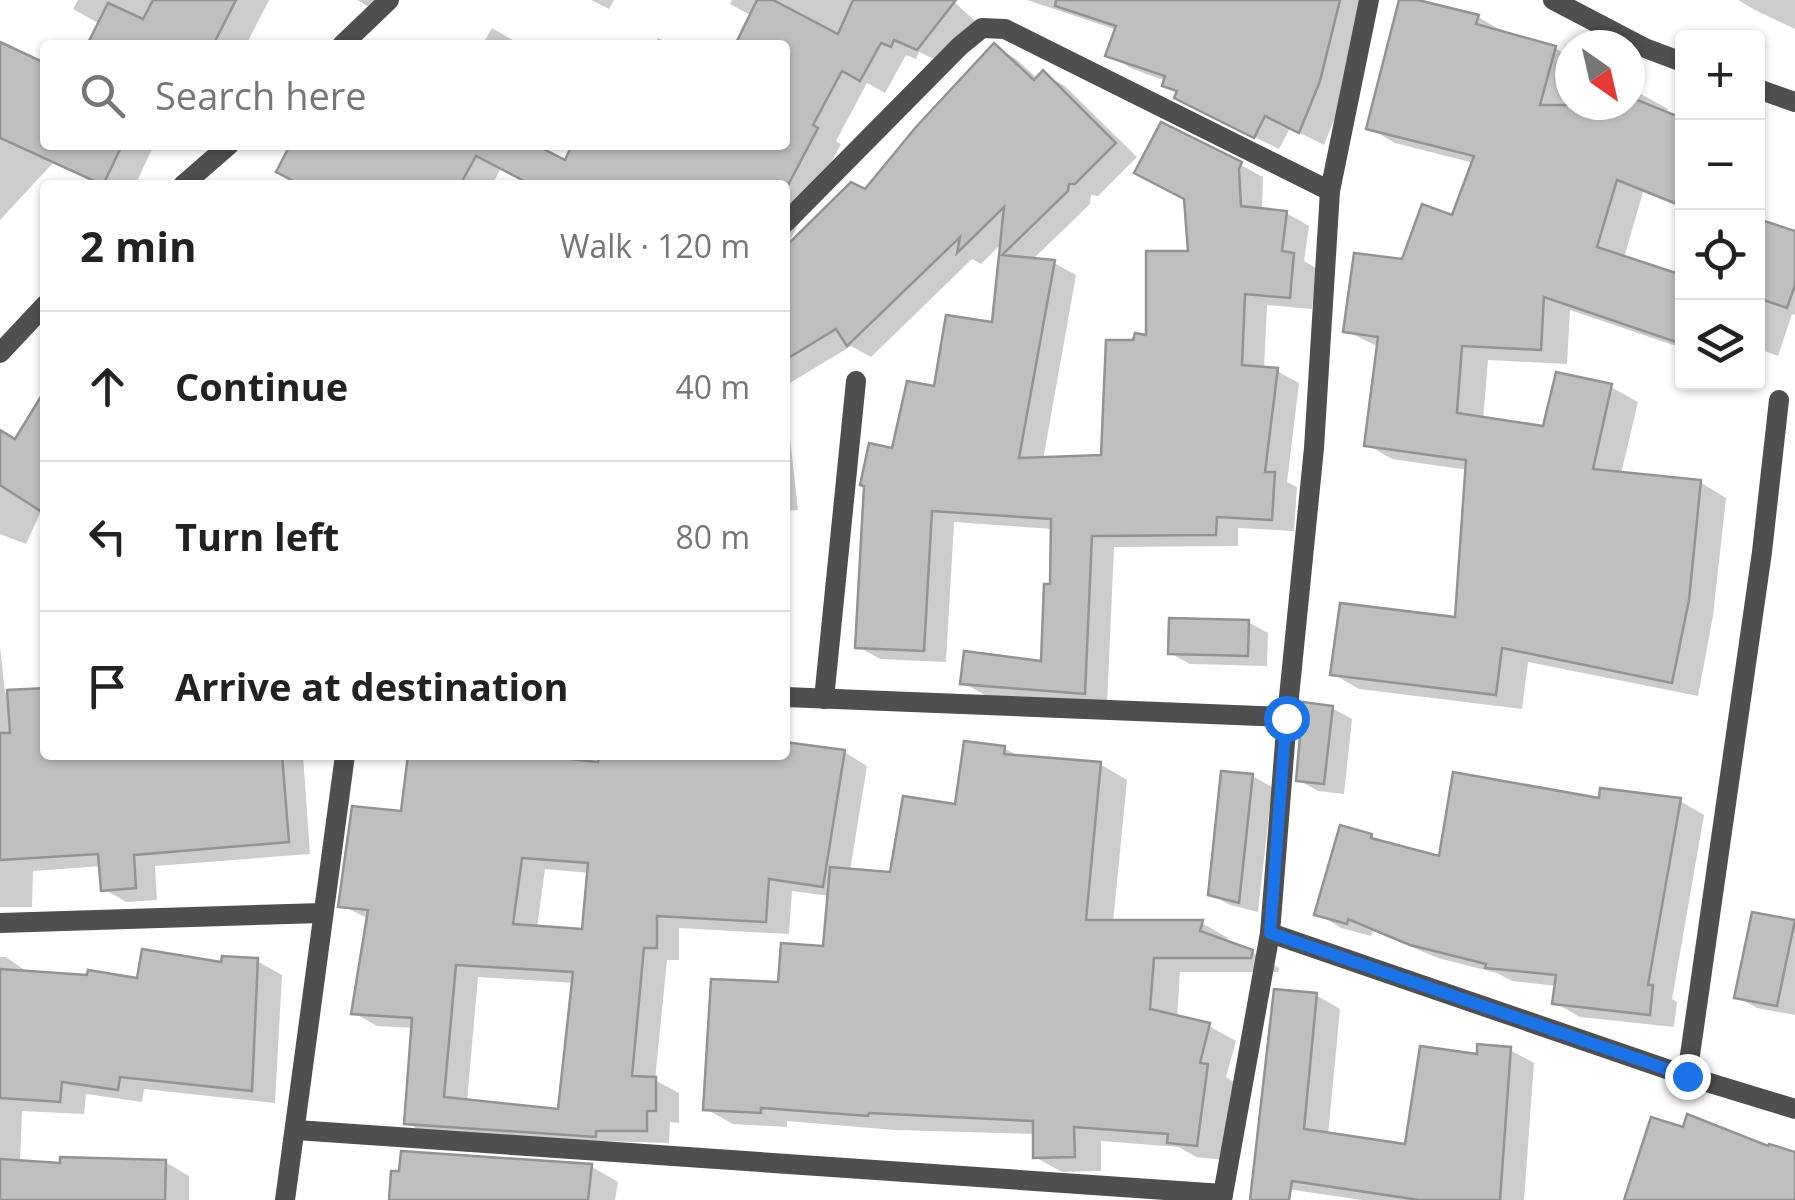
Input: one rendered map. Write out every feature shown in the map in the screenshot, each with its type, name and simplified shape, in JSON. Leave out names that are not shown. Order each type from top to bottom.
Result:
[{"type":"street","points":[[347,40],[389,0]]},
{"type":"street","points":[[296,1130],[1223,1197],[1270,933],[1286,718],[1314,448],[1330,191],[1369,0]]},
{"type":"street","points":[[1553,0],[1675,59]]},
{"type":"street","points":[[790,218],[982,28],[1005,29],[1330,191]]},
{"type":"street","points":[[1765,91],[1795,102]]},
{"type":"street","points":[[189,180],[222,150]]},
{"type":"street","points":[[0,353],[40,310]]},
{"type":"street","points":[[824,699],[856,381]]},
{"type":"street","points":[[1687,1076],[1762,552],[1778,400]]},
{"type":"street","points":[[790,697],[1286,718]]},
{"type":"street","points":[[286,1200],[344,760]]},
{"type":"street","points":[[0,923],[322,913]]},
{"type":"street","points":[[1270,933],[1687,1076],[1795,1109]]},
{"type":"building","points":[[153,0],[236,0],[216,40],[90,40],[108,3],[143,19]]},
{"type":"building","points":[[757,0],[773,0],[838,34],[853,0],[956,0],[917,50],[894,40],[891,47],[881,43],[860,81],[842,71],[813,125],[818,128],[790,181],[522,180],[476,156],[463,180],[291,180],[276,172],[287,150],[546,150],[565,160],[570,150],[790,150],[790,40],[737,40]]},
{"type":"building","points":[[1056,0],[1340,0],[1320,81],[1299,133],[1265,116],[1254,138],[1174,98],[1177,91],[1162,86],[1165,76],[1105,56],[1116,26],[1055,6]]},
{"type":"building","points":[[1399,0],[1418,0],[1479,15],[1476,24],[1555,46],[1540,105],[1555,105],[1555,120],[1645,120],[1645,103],[1675,115],[1675,203],[1617,180],[1597,247],[1675,273],[1675,342],[1544,297],[1541,350],[1462,346],[1457,413],[1543,426],[1556,372],[1612,384],[1593,469],[1701,480],[1689,600],[1672,683],[1502,648],[1496,695],[1330,675],[1340,603],[1455,617],[1466,460],[1364,446],[1378,337],[1343,332],[1354,253],[1402,259],[1422,204],[1452,215],[1474,156],[1366,129]]},
{"type":"building","points":[[0,42],[40,61],[40,150],[120,150],[105,180],[92,180],[0,138]]},
{"type":"building","points":[[994,43],[1034,80],[1043,70],[1116,143],[1075,184],[1069,184],[1068,191],[1002,255],[1055,260],[1019,458],[1101,455],[1106,340],[1133,340],[1135,333],[1146,335],[1146,251],[1188,251],[1184,199],[1134,173],[1161,122],[1242,162],[1241,206],[1287,211],[1282,251],[1294,253],[1290,298],[1245,294],[1242,365],[1278,368],[1265,472],[1275,472],[1272,520],[1217,517],[1216,535],[1092,536],[1085,694],[960,684],[964,651],[1041,661],[1044,584],[1050,584],[1051,519],[932,511],[924,651],[855,648],[864,486],[860,485],[869,443],[892,448],[907,381],[934,386],[946,315],[992,322],[1004,207],[957,253],[960,237],[847,346],[836,329],[790,357],[790,242],[851,182],[865,189]]},
{"type":"building","points":[[1765,221],[1795,231],[1795,285],[1787,308],[1765,300]]},
{"type":"building","points":[[40,398],[40,511],[0,485],[0,430],[15,439]]},
{"type":"building","points":[[1169,618],[1249,620],[1248,656],[1168,654]]},
{"type":"building","points":[[40,688],[40,760],[282,760],[289,842],[134,855],[136,888],[101,891],[98,854],[0,860],[0,733],[10,733],[7,690]]},
{"type":"building","points":[[1303,702],[1333,706],[1324,784],[1296,781]]},
{"type":"building","points":[[964,741],[1005,746],[1004,754],[1101,762],[1086,920],[1203,920],[1200,931],[1253,950],[1251,958],[1154,958],[1150,1009],[1210,1023],[1200,1063],[1208,1064],[1197,1146],[1167,1143],[1168,1134],[1074,1127],[1075,1157],[1033,1158],[1033,1121],[761,1108],[761,1113],[703,1110],[711,979],[778,982],[781,943],[823,946],[830,867],[890,872],[903,796],[955,804]]},
{"type":"building","points":[[790,743],[845,750],[823,887],[769,879],[766,922],[657,916],[657,948],[644,948],[632,1076],[656,1077],[656,1111],[647,1111],[647,1131],[596,1131],[596,1137],[404,1124],[412,1018],[351,1014],[368,910],[338,907],[352,806],[401,811],[407,760],[790,760]],"holes":[[[522,858],[588,863],[582,929],[513,924]],[[456,965],[573,972],[558,1109],[444,1097]]]},
{"type":"building","points":[[1221,771],[1253,774],[1239,903],[1208,895]]},
{"type":"building","points":[[1453,772],[1599,798],[1600,788],[1681,798],[1648,985],[1653,985],[1650,1015],[1552,1004],[1556,975],[1485,968],[1486,964],[1410,945],[1348,919],[1347,924],[1314,915],[1340,825],[1372,834],[1371,838],[1439,856]]},
{"type":"building","points":[[1752,912],[1795,920],[1777,1006],[1734,998]]},
{"type":"building","points":[[142,949],[221,962],[222,956],[258,958],[252,1091],[120,1077],[118,1090],[62,1082],[60,1102],[0,1098],[0,969],[87,975],[88,970],[137,978]]},
{"type":"building","points":[[1274,989],[1317,993],[1304,1129],[1405,1144],[1420,1046],[1477,1054],[1477,1044],[1511,1047],[1500,1200],[1419,1200],[1292,1181],[1289,1200],[1250,1200]]},
{"type":"building","points":[[1687,1114],[1768,1146],[1795,1152],[1795,1200],[1624,1200],[1651,1117],[1683,1127]]},
{"type":"building","points":[[401,1151],[592,1164],[588,1200],[389,1200],[391,1171],[399,1171]]},
{"type":"building","points":[[60,1157],[166,1160],[165,1200],[0,1200],[0,1159],[60,1163]]},
{"type":"route","points":[[1286,718],[1270,933],[1687,1076]]}]
